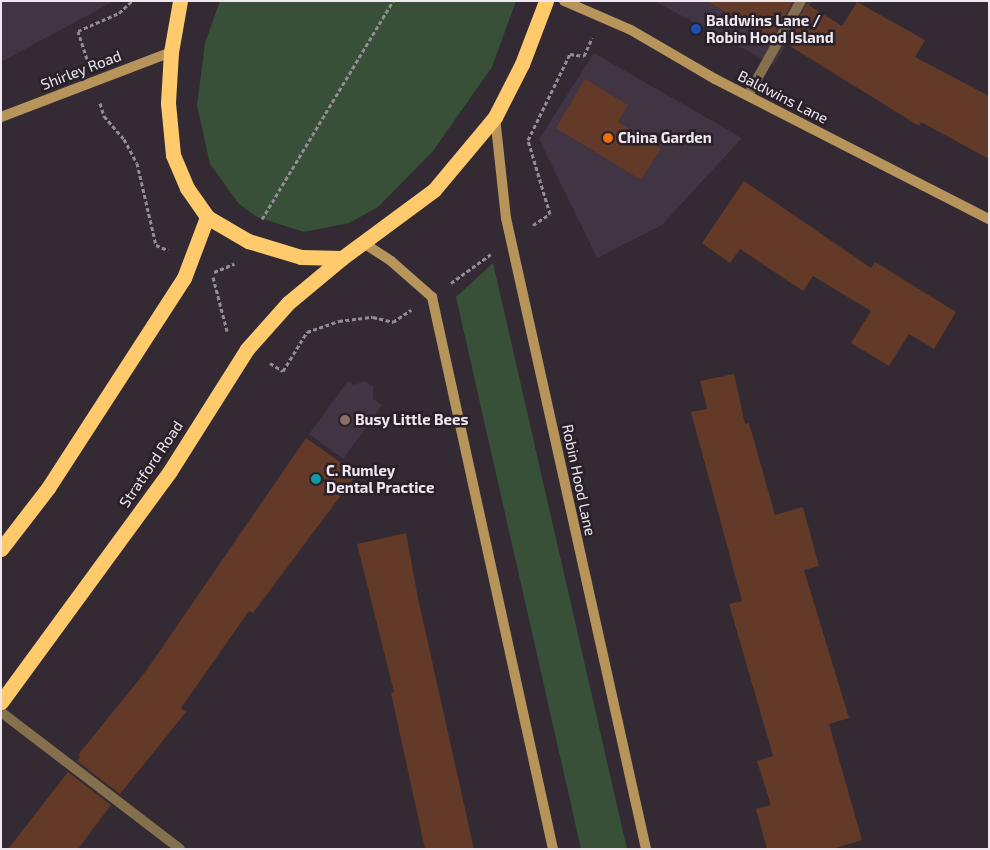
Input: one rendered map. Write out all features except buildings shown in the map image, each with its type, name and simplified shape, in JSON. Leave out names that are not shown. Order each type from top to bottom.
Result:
[{"type":"highway","points":[[180,1],[170,52],[168,103],[173,155],[187,188],[207,217],[248,241],[301,256],[342,258]]},
{"type":"highway","name":"Stratford Road","points":[[1,702],[170,471],[247,349],[288,303],[342,258],[365,244],[434,190],[495,117],[522,64],[546,1]]},
{"type":"highway","points":[[1,549],[48,488],[184,278],[207,217]]},
{"type":"street","name":"Baldwins Lane","points":[[564,1],[631,30],[748,95],[989,219]]},
{"type":"street","name":"Shirley Road","points":[[1,117],[170,52]]},
{"type":"street","name":"Robin Hood Lane","points":[[495,117],[506,218],[646,849]]},
{"type":"street","points":[[365,244],[392,261],[432,297],[553,849]]},
{"type":"lane","points":[[748,95],[801,1]]},
{"type":"lane","points":[[1,712],[180,849]]},
{"type":"path","points":[[212,273],[236,264],[393,1]]},
{"type":"path","points":[[550,214],[528,140],[570,54],[584,56],[600,17]]},
{"type":"shaded area","points":[[1,1],[114,1],[1,62]]},
{"type":"shaded area","points":[[654,1],[812,1],[774,65]]},
{"type":"shaded area","points":[[594,53],[742,138],[662,225],[597,258],[539,139]]},
{"type":"shaded area","name":"Busy Little Bees","points":[[348,381],[354,385],[365,381],[373,387],[373,399],[382,405],[343,459],[309,434]]},
{"type":"green space","points":[[220,1],[516,1],[492,67],[433,151],[378,207],[349,223],[304,232],[257,217],[239,204],[210,164],[197,106],[205,43]]},
{"type":"green space","points":[[493,263],[627,849],[581,849],[456,297]]},
{"type":"place","name":"Baldwins Lane / Robin Hood Island","points":[[696,29]]},
{"type":"place","name":"China Garden","points":[[608,138]]},
{"type":"place","name":"Busy Little Bees","points":[[345,420]]},
{"type":"place","name":"C. Rumley Dental Practice","points":[[316,479]]}]
